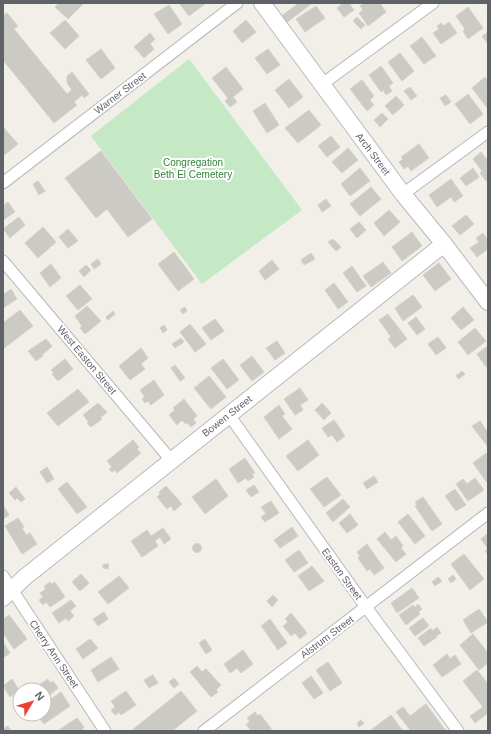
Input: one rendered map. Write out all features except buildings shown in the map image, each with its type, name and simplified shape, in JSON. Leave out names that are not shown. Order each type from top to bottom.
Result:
[{"type":"main road","name":"Arch Street","points":[[262,3],[403,194],[444,244],[488,302]]},
{"type":"main road","name":"Bowen Street","points":[[7,594],[25,577],[171,460],[444,244]]},
{"type":"street","name":"Warner Street","points":[[3,183],[237,3]]},
{"type":"street","points":[[322,85],[433,3]]},
{"type":"street","points":[[403,194],[488,132]]},
{"type":"street","name":"West Easton Street","points":[[3,261],[171,460]]},
{"type":"street","name":"Easton Street","points":[[228,416],[458,731]]},
{"type":"street","name":"Alstrum Street","points":[[204,731],[488,513]]},
{"type":"street","name":"Cherry Ann Street","points":[[3,576],[7,594],[105,731]]},
{"type":"green space","name":"Congregation Beth El Cemetery","points":[[189,59],[302,210],[202,284],[91,136]]}]
